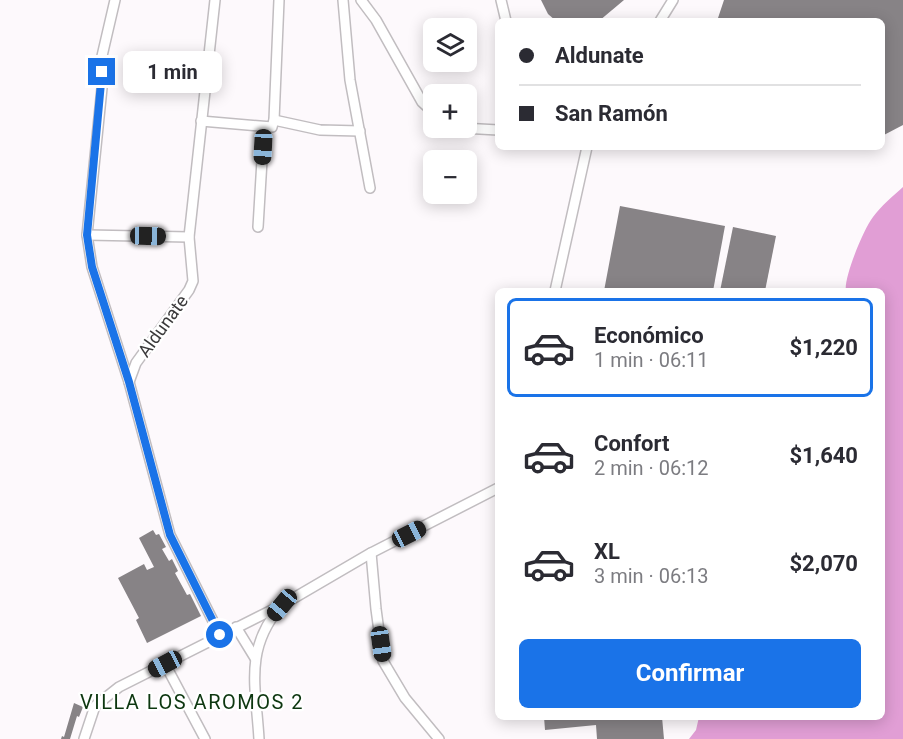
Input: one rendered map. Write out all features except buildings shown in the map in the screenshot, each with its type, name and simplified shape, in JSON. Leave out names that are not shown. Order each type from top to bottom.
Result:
[{"type":"street","points":[[115,0],[102,56],[102,88],[87,235],[92,267],[129,382],[170,535],[220,635]]},
{"type":"street","name":"Aldunate","points":[[129,382],[136,363],[189,290],[193,281],[189,237],[215,0]]},
{"type":"street","points":[[201,121],[272,127],[279,0]]},
{"type":"street","points":[[344,0],[350,80],[370,188]]},
{"type":"street","points":[[361,0],[376,20],[423,103]]},
{"type":"street","points":[[501,0],[505,18]]},
{"type":"street","points":[[662,18],[673,0]]},
{"type":"street","points":[[274,120],[320,130],[360,131]]},
{"type":"street","points":[[258,227],[264,127]]},
{"type":"street","points":[[477,129],[495,130]]},
{"type":"street","points":[[556,288],[586,150]]},
{"type":"street","points":[[87,235],[189,237]]},
{"type":"street","points":[[86,738],[95,706],[120,687],[282,605],[371,553],[495,490]]},
{"type":"street","points":[[371,553],[383,661],[405,698],[436,736]]},
{"type":"street","points":[[259,739],[255,698],[255,658],[265,630],[282,605]]},
{"type":"street","points":[[236,627],[255,658]]},
{"type":"street","points":[[165,664],[205,739]]},
{"type":"shaded area","points":[[903,187],[903,739],[689,739],[696,730],[698,720],[885,720],[885,288],[846,288],[855,254],[869,223]]},
{"type":"district","name":"VILLA LOS AROMOS 2","points":[[192,702]]},
{"type":"route","points":[[102,72],[87,235],[92,267],[129,382],[170,535],[220,635]]}]
